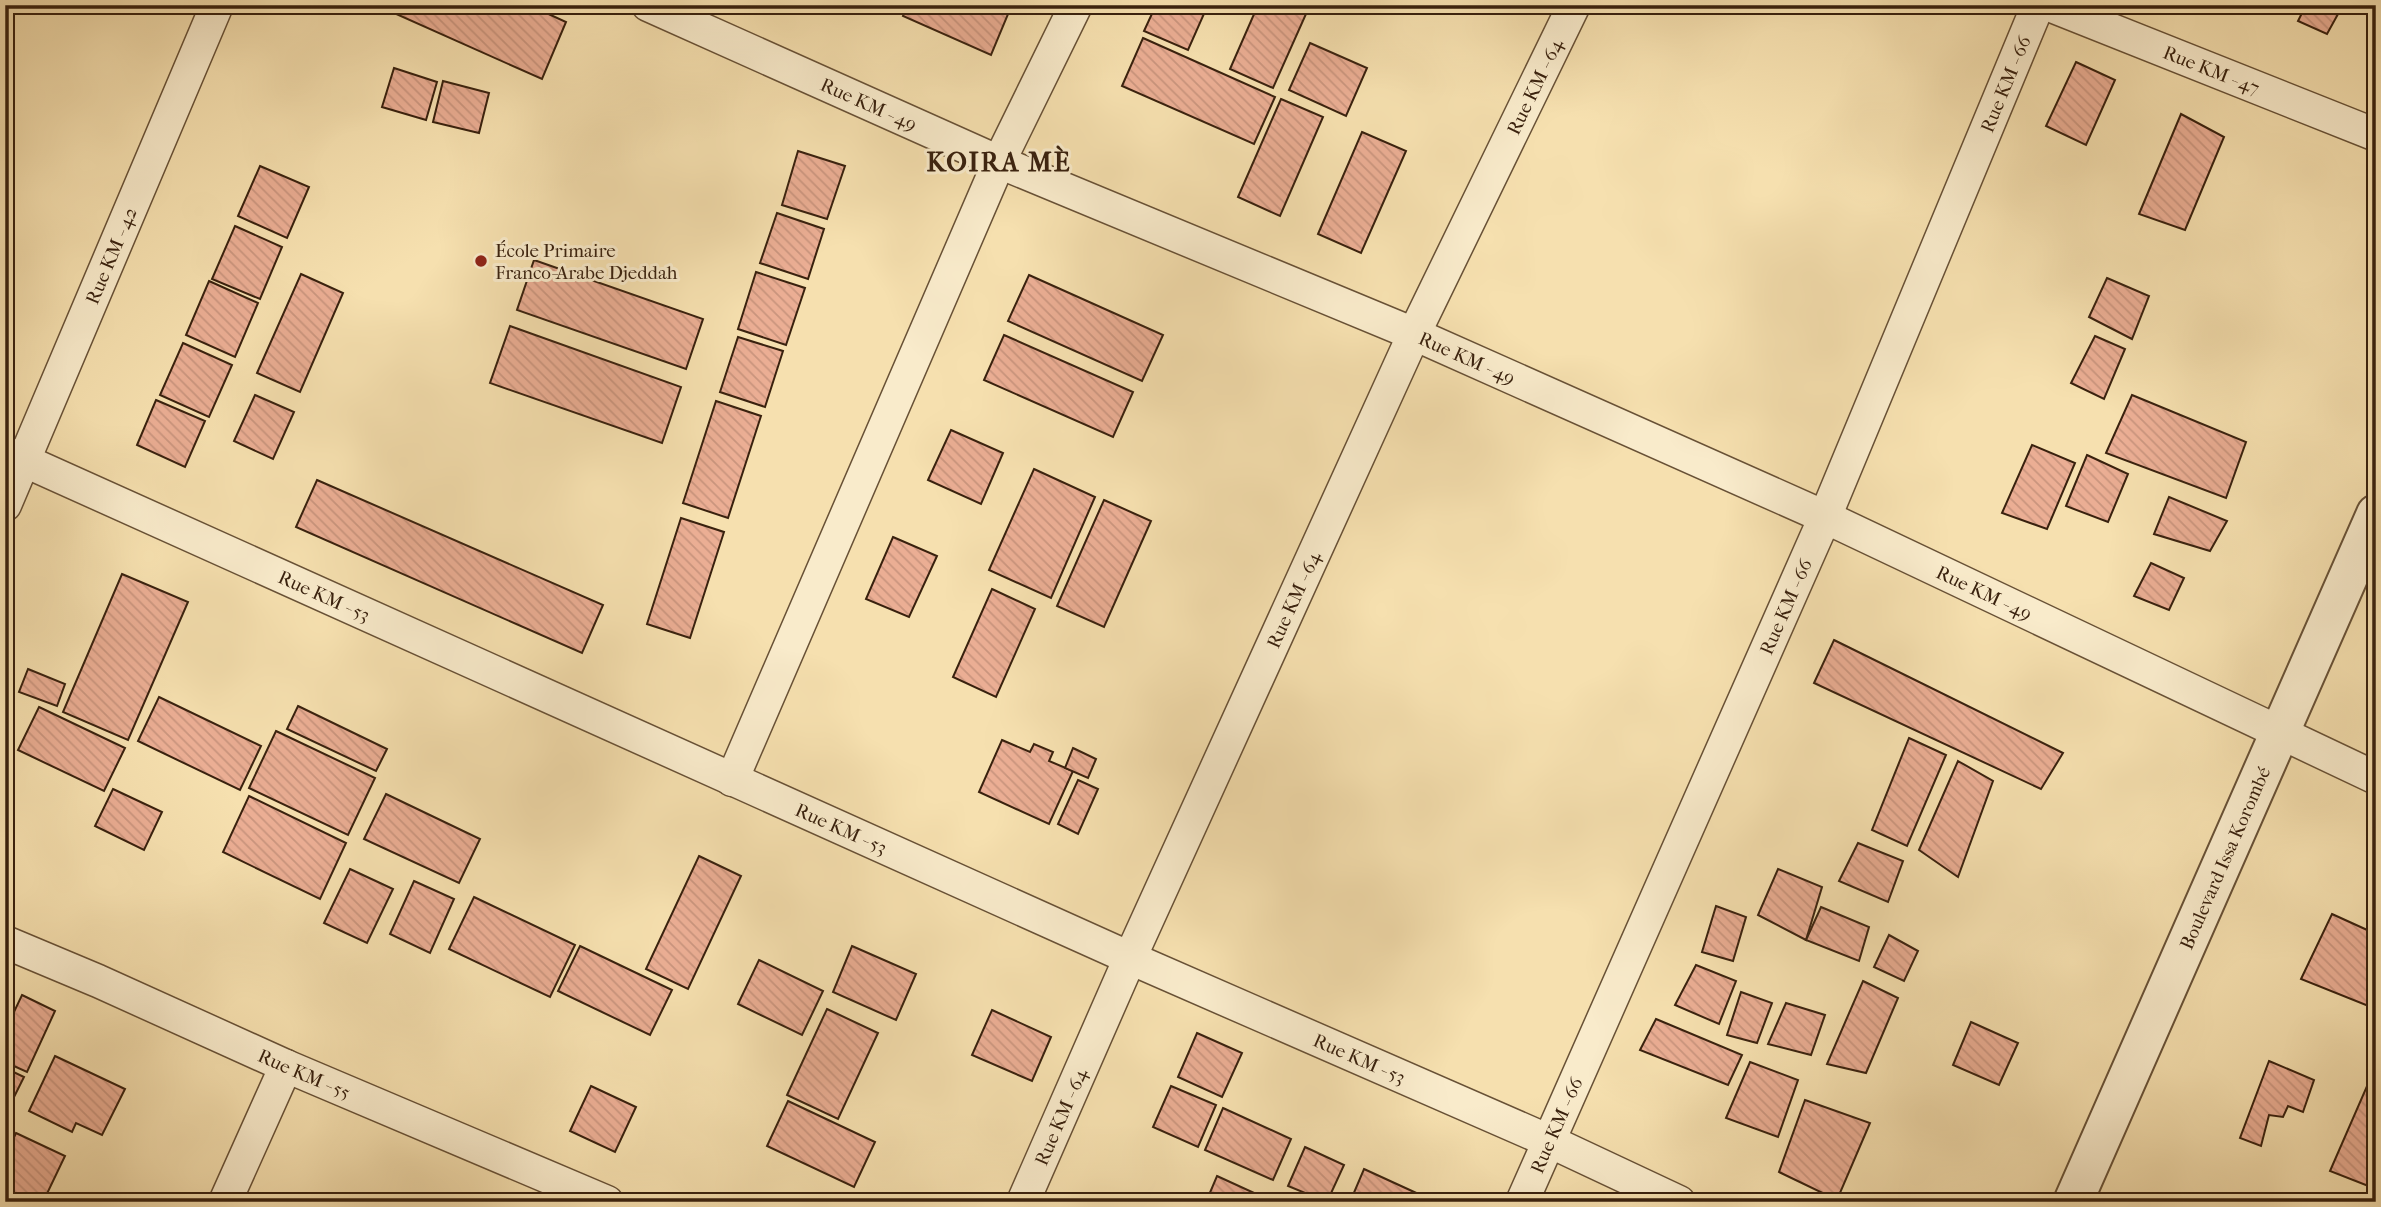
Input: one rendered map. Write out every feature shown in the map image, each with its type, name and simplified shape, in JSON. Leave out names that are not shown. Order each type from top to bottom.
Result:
[{"type":"street","name":"Rue KM - 42","points":[[5,505],[15,457],[217,5]]},
{"type":"street","name":"Rue KM - 49","points":[[648,5],[999,162],[1414,334],[1825,517],[2376,778]]},
{"type":"street","points":[[732,780],[999,162],[1076,5]]},
{"type":"street","name":"Rue KM - 64","points":[[1023,1202],[1130,958],[1414,334],[1574,5]]},
{"type":"street","name":"Rue KM - 66","points":[[1522,1202],[1825,517],[2038,5]]},
{"type":"street","name":"Rue KM - 47","points":[[2049,5],[2376,135]]},
{"type":"street","name":"Rue KM - 53","points":[[15,457],[1679,1202]]},
{"type":"street","name":"Boulevard Issa Korombé","points":[[2073,1202],[2376,514]]},
{"type":"street","name":"Rue KM - 55","points":[[5,942],[286,1066],[607,1202]]},
{"type":"street","points":[[225,1202],[286,1066]]},
{"type":"building","points":[[387,5],[529,5],[566,22],[542,79],[385,9]]},
{"type":"building","points":[[907,5],[1011,7],[991,55],[903,16]]},
{"type":"building","points":[[1156,5],[1207,7],[1188,50],[1144,31]]},
{"type":"building","points":[[1258,5],[1310,5],[1273,88],[1230,69]]},
{"type":"building","points":[[2306,5],[2343,5],[2327,34],[2298,21]]},
{"type":"building","points":[[1143,38],[1275,97],[1254,144],[1122,86]]},
{"type":"building","points":[[1310,43],[1367,68],[1346,116],[1289,90]]},
{"type":"building","points":[[2076,62],[2115,80],[2086,145],[2046,126]]},
{"type":"building","points":[[394,68],[437,82],[426,120],[382,107]]},
{"type":"building","points":[[2376,79],[2376,93],[2369,91]]},
{"type":"building","points":[[443,81],[489,93],[479,133],[433,122]]},
{"type":"building","points":[[1281,99],[1323,117],[1280,216],[1238,197]]},
{"type":"building","points":[[2181,114],[2224,137],[2185,230],[2139,214]]},
{"type":"building","points":[[1362,132],[1406,151],[1361,253],[1318,234]]},
{"type":"building","points":[[798,151],[845,166],[827,219],[782,205]]},
{"type":"building","points":[[260,166],[309,187],[287,238],[238,216]]},
{"type":"building","points":[[777,213],[824,229],[808,279],[760,263]]},
{"type":"building","points":[[235,226],[282,247],[260,299],[212,279]]},
{"type":"building","points":[[534,260],[703,319],[686,369],[517,310]]},
{"type":"building","points":[[756,272],[805,288],[786,345],[738,329]]},
{"type":"building","points":[[301,274],[343,293],[300,392],[257,373]]},
{"type":"building","points":[[1029,275],[1163,335],[1142,381],[1008,321]]},
{"type":"building","points":[[2107,278],[2149,296],[2132,339],[2089,317]]},
{"type":"building","points":[[209,281],[258,303],[235,357],[186,335]]},
{"type":"building","points":[[510,326],[681,387],[662,443],[490,383]]},
{"type":"building","points":[[1004,335],[1133,392],[1113,437],[984,380]]},
{"type":"building","points":[[2095,336],[2125,349],[2104,399],[2071,383]]},
{"type":"building","points":[[738,337],[783,351],[765,407],[720,392]]},
{"type":"building","points":[[183,343],[232,365],[209,417],[160,395]]},
{"type":"building","points":[[255,395],[294,412],[273,459],[234,441]]},
{"type":"building","points":[[2132,395],[2246,442],[2226,498],[2106,453]]},
{"type":"building","points":[[156,400],[205,421],[185,467],[137,445]]},
{"type":"building","points":[[716,401],[761,416],[728,518],[683,503]]},
{"type":"building","points":[[951,430],[1003,453],[981,504],[928,480]]},
{"type":"building","points":[[2032,445],[2075,463],[2047,529],[2002,513]]},
{"type":"building","points":[[2087,455],[2128,474],[2108,522],[2066,506]]},
{"type":"building","points":[[1034,469],[1095,497],[1051,598],[989,570]]},
{"type":"building","points":[[317,480],[603,605],[582,653],[296,527]]},
{"type":"building","points":[[2169,497],[2227,521],[2210,551],[2154,534]]},
{"type":"building","points":[[1104,500],[1151,521],[1104,627],[1057,606]]},
{"type":"building","points":[[681,518],[724,532],[690,638],[647,624]]},
{"type":"building","points":[[893,537],[937,556],[909,617],[866,599]]},
{"type":"building","points":[[2151,563],[2184,578],[2169,610],[2134,596]]},
{"type":"building","points":[[122,574],[188,602],[128,740],[63,712]]},
{"type":"building","points":[[992,589],[1035,609],[996,697],[953,677]]},
{"type":"building","points":[[1834,640],[2063,753],[2041,789],[1814,683]]},
{"type":"building","points":[[28,669],[65,684],[57,706],[19,692]]},
{"type":"building","points":[[159,697],[261,746],[240,790],[138,741]]},
{"type":"building","points":[[298,706],[387,749],[376,771],[287,729]]},
{"type":"building","points":[[39,707],[125,748],[104,791],[18,750]]},
{"type":"building","points":[[276,731],[375,778],[348,835],[249,788]]},
{"type":"building","points":[[1909,738],[1946,755],[1907,846],[1872,830]]},
{"type":"building","points":[[1002,740],[1030,752],[1034,744],[1053,752],[1049,761],[1073,771],[1049,824],[979,792]]},
{"type":"building","points":[[1073,748],[1096,759],[1088,778],[1065,768]]},
{"type":"building","points":[[1958,761],[1993,781],[1958,877],[1919,850]]},
{"type":"building","points":[[1078,780],[1098,789],[1078,834],[1058,824]]},
{"type":"building","points":[[113,789],[162,812],[144,850],[95,826]]},
{"type":"building","points":[[386,794],[480,839],[459,883],[364,839]]},
{"type":"building","points":[[249,796],[346,843],[320,899],[223,852]]},
{"type":"building","points":[[1858,843],[1903,861],[1888,902],[1839,881]]},
{"type":"building","points":[[699,856],[741,876],[688,989],[646,969]]},
{"type":"building","points":[[350,869],[393,889],[367,943],[324,923]]},
{"type":"building","points":[[1778,869],[1822,887],[1806,940],[1758,915]]},
{"type":"building","points":[[414,881],[454,899],[430,953],[390,934]]},
{"type":"building","points":[[474,897],[575,945],[550,997],[449,949]]},
{"type":"building","points":[[1716,906],[1746,917],[1733,961],[1702,952]]},
{"type":"building","points":[[1821,907],[1869,927],[1859,961],[1806,940]]},
{"type":"building","points":[[2332,914],[2376,934],[2376,1009],[2301,979]]},
{"type":"building","points":[[1889,935],[1918,951],[1904,981],[1874,967]]},
{"type":"building","points":[[580,946],[672,990],[650,1035],[558,991]]},
{"type":"building","points":[[852,946],[916,974],[896,1020],[833,992]]},
{"type":"building","points":[[759,960],[823,991],[802,1035],[738,1004]]},
{"type":"building","points":[[1696,965],[1736,981],[1719,1024],[1675,1005]]},
{"type":"building","points":[[1863,981],[1898,998],[1866,1073],[1827,1064]]},
{"type":"building","points":[[5,984],[11,987],[5,1001]]},
{"type":"building","points":[[1741,992],[1772,1003],[1757,1043],[1727,1035]]},
{"type":"building","points":[[22,995],[55,1011],[27,1072],[5,1062],[5,1031]]},
{"type":"building","points":[[1786,1003],[1825,1015],[1811,1055],[1768,1044]]},
{"type":"building","points":[[827,1009],[878,1033],[838,1119],[787,1095]]},
{"type":"building","points":[[992,1010],[1051,1037],[1032,1081],[972,1055]]},
{"type":"building","points":[[1656,1019],[1742,1055],[1728,1085],[1640,1050]]},
{"type":"building","points":[[1971,1022],[2018,1043],[1999,1085],[1953,1065]]},
{"type":"building","points":[[1197,1033],[1242,1053],[1222,1097],[1178,1077]]},
{"type":"building","points":[[55,1056],[125,1089],[102,1135],[76,1123],[72,1132],[29,1111]]},
{"type":"building","points":[[2269,1061],[2314,1080],[2303,1112],[2288,1106],[2283,1117],[2269,1115],[2261,1146],[2240,1138]]},
{"type":"building","points":[[1750,1062],[1798,1080],[1778,1137],[1726,1118]]},
{"type":"building","points":[[5,1068],[24,1077],[10,1105],[5,1102]]},
{"type":"building","points":[[2374,1070],[2376,1071],[2376,1189],[2330,1171]]},
{"type":"building","points":[[591,1086],[636,1107],[615,1152],[570,1131]]},
{"type":"building","points":[[1171,1086],[1216,1105],[1198,1147],[1153,1127]]},
{"type":"building","points":[[1805,1100],[1870,1123],[1837,1200],[1779,1172]]},
{"type":"building","points":[[788,1101],[875,1142],[854,1187],[767,1146]]},
{"type":"building","points":[[1223,1108],[1291,1139],[1273,1180],[1205,1150]]},
{"type":"building","points":[[16,1133],[65,1156],[43,1202],[5,1202],[5,1157]]},
{"type":"building","points":[[1305,1147],[1344,1165],[1327,1202],[1288,1186]]},
{"type":"building","points":[[1364,1169],[1436,1202],[1350,1202]]},
{"type":"building","points":[[1217,1176],[1263,1197],[1261,1202],[1206,1202]]},
{"type":"place","name":"École Primaire Franco-Arabe Djeddah","points":[[481,261]]},
{"type":"district","name":"KOIRA MÈ","points":[[999,162]]}]
